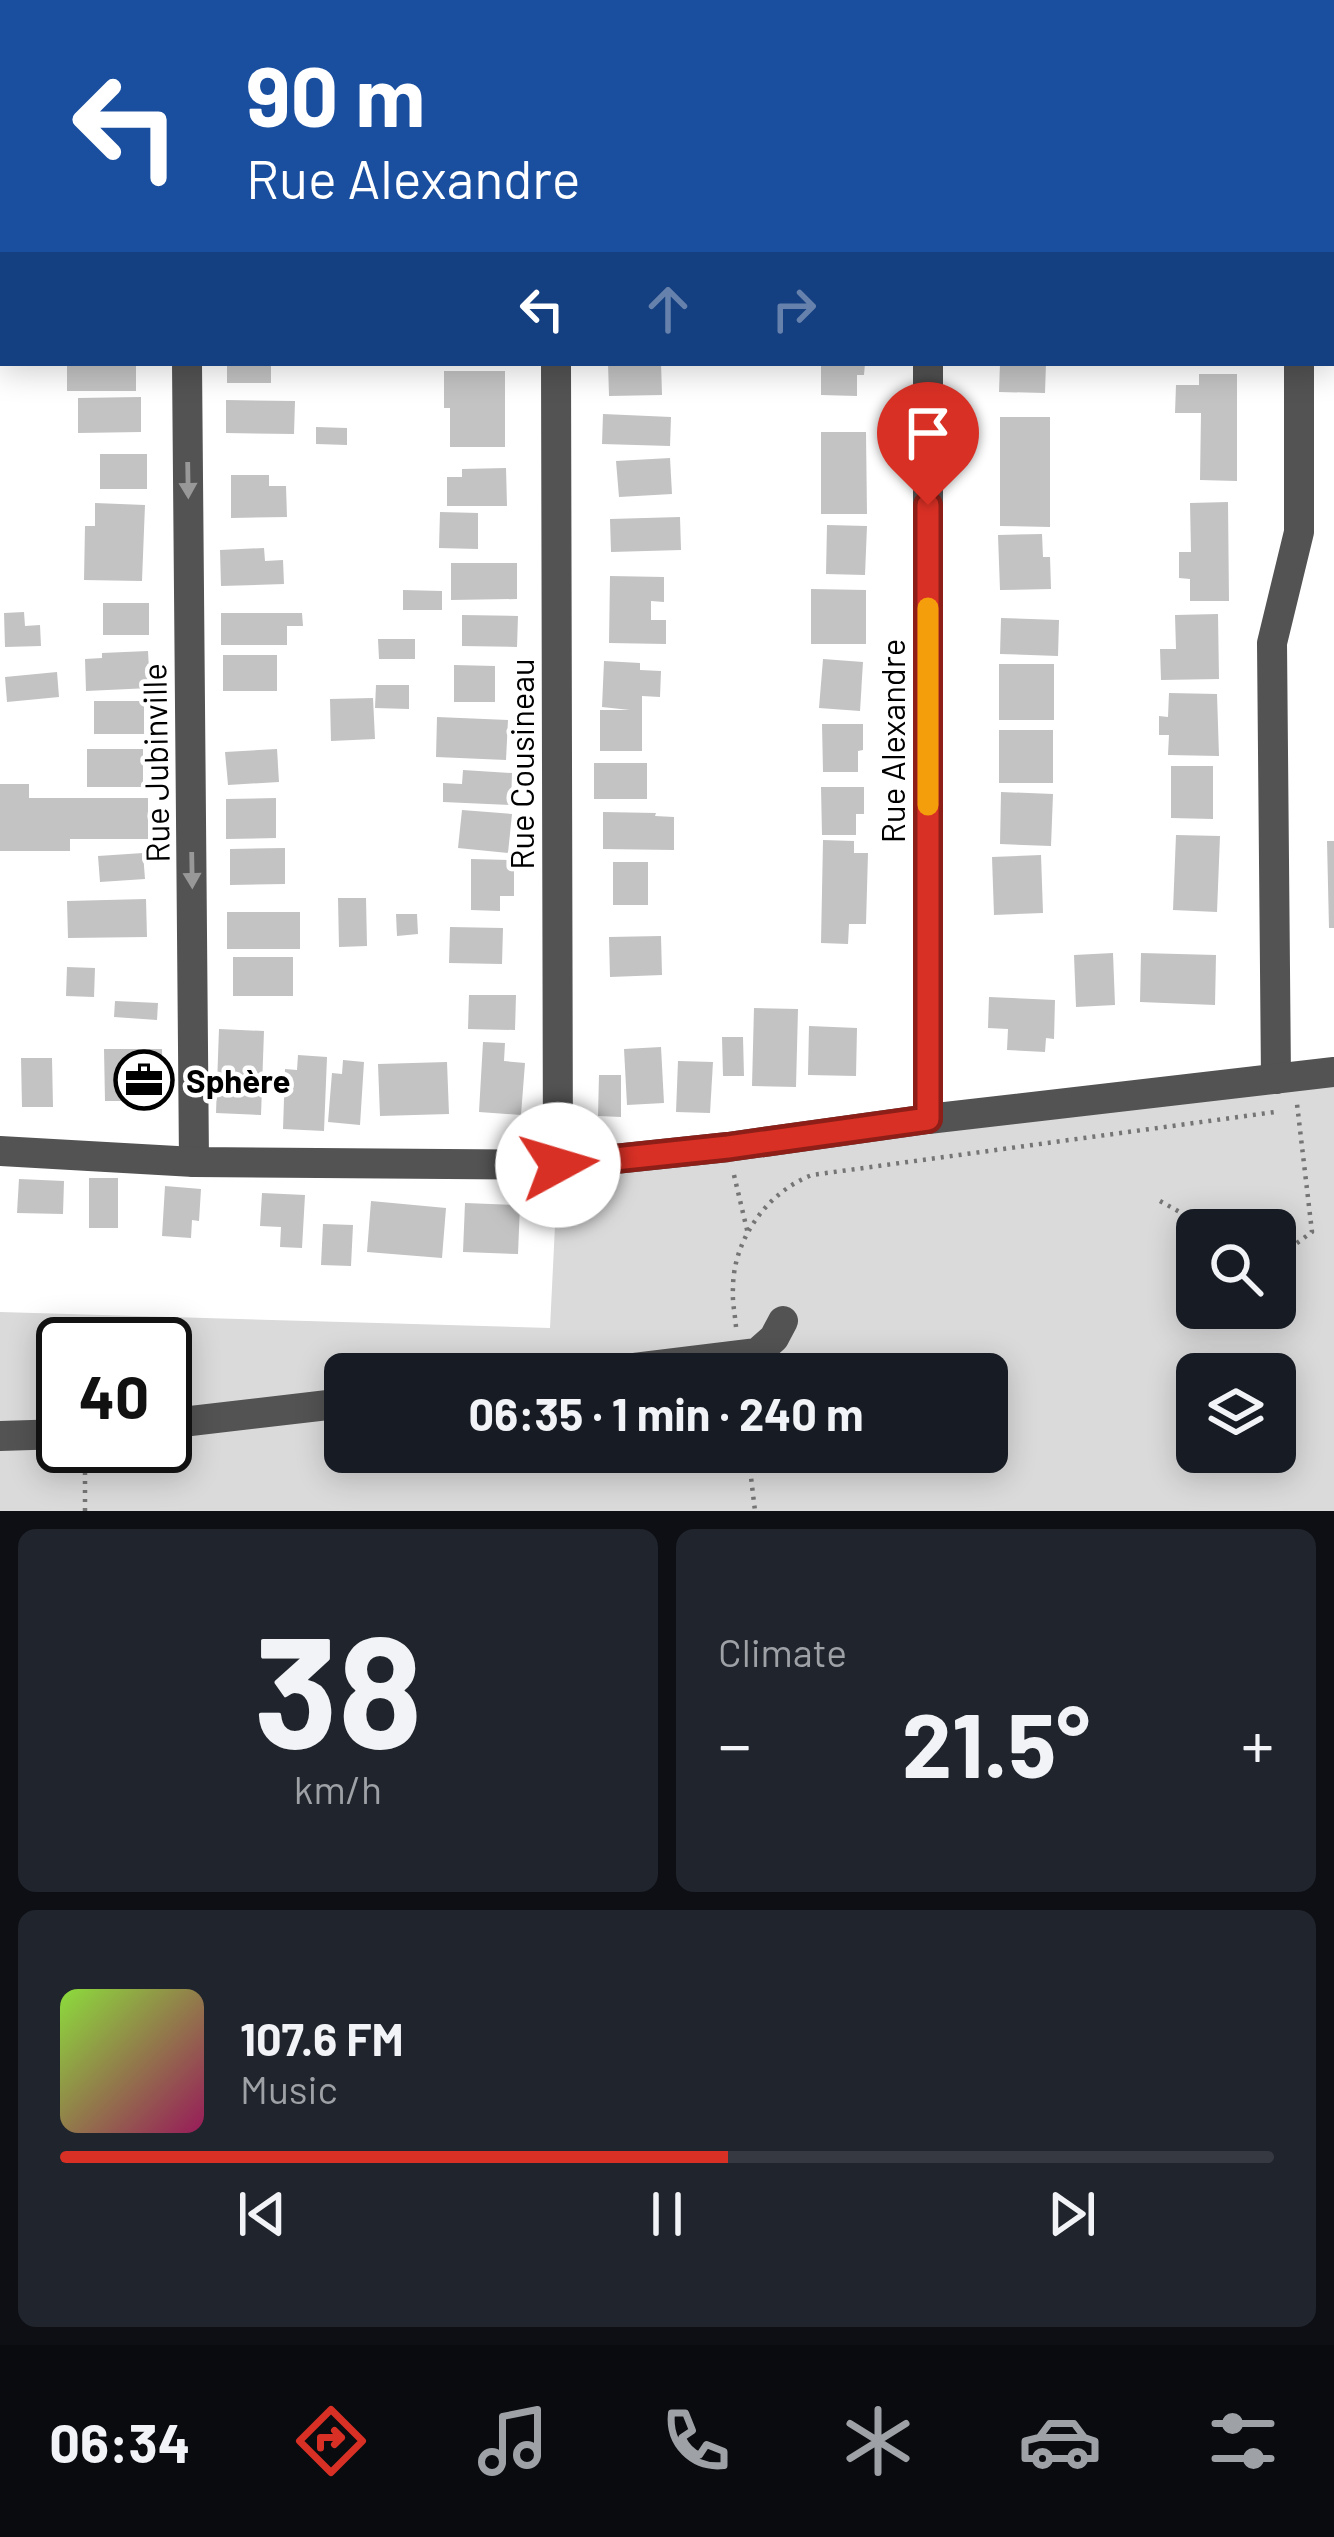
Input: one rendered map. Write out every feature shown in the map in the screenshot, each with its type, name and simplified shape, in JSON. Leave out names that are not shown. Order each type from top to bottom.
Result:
[{"type":"street","name":"Rue Jubinville","points":[[187,366],[194,1162]]},
{"type":"street","name":"Rue Cousineau","points":[[556,366],[558,1165]]},
{"type":"street","name":"Rue Alexandre","points":[[928,366],[928,1119]]},
{"type":"street","points":[[1285,1078],[1272,643],[1299,532],[1299,366]]},
{"type":"street","points":[[0,1150],[194,1162],[558,1165],[1334,1072]]},
{"type":"street","points":[[757,1353],[774,1338],[783,1321]]},
{"type":"street","points":[[192,1421],[324,1405]]},
{"type":"street","points":[[0,1436],[36,1435]]},
{"type":"path","points":[[736,1353],[732,1284],[748,1234],[773,1199],[790,1185],[812,1175],[1275,1112],[1285,1078]]},
{"type":"path","points":[[1285,1078],[1312,1232],[1296,1244]]},
{"type":"path","points":[[728,1147],[748,1234]]},
{"type":"path","points":[[1160,1201],[1176,1210]]},
{"type":"path","points":[[85,1473],[85,1511]]},
{"type":"path","points":[[750,1473],[755,1511]]},
{"type":"shaded area","points":[[1334,1072],[1334,1511],[0,1511],[0,1312],[172,1317],[36,1317],[36,1473],[192,1473],[192,1318],[550,1328],[558,1165]]},
{"type":"building","points":[[67,366],[136,366],[136,391],[67,391]]},
{"type":"building","points":[[227,366],[271,366],[271,383],[227,383]]},
{"type":"building","points":[[608,366],[661,366],[662,395],[609,396]]},
{"type":"building","points":[[821,366],[865,366],[864,375],[857,375],[857,396],[821,395]]},
{"type":"building","points":[[1000,366],[1046,366],[1045,393],[999,392]]},
{"type":"building","points":[[444,371],[505,371],[505,447],[450,447]]},
{"type":"building","points":[[1199,374],[1237,374],[1237,481],[1200,480],[1201,413],[1175,413],[1176,385],[1199,385]]},
{"type":"building","points":[[141,397],[141,432],[78,433],[78,398]]},
{"type":"building","points":[[226,400],[295,401],[294,434],[226,433]]},
{"type":"building","points":[[603,414],[671,417],[670,446],[602,444]]},
{"type":"building","points":[[1000,417],[1050,417],[1050,527],[1000,526]]},
{"type":"building","points":[[316,427],[347,428],[347,445],[316,444]]},
{"type":"building","points":[[821,432],[866,432],[867,514],[821,514]]},
{"type":"building","points":[[100,454],[147,454],[147,489],[100,489]]},
{"type":"building","points":[[670,458],[672,494],[619,497],[616,461]]},
{"type":"building","points":[[506,468],[507,506],[447,506],[447,477],[462,477],[462,469]]},
{"type":"building","points":[[231,475],[269,475],[269,486],[286,486],[287,517],[231,518]]},
{"type":"building","points":[[1228,502],[1229,601],[1190,601],[1190,579],[1179,578],[1179,552],[1191,552],[1190,503]]},
{"type":"building","points":[[95,503],[145,505],[142,581],[84,580],[85,526],[95,526]]},
{"type":"building","points":[[440,512],[478,513],[478,549],[439,548]]},
{"type":"building","points":[[680,517],[681,550],[611,552],[610,519]]},
{"type":"building","points":[[827,525],[867,526],[865,575],[826,574]]},
{"type":"building","points":[[1042,534],[1043,557],[1050,557],[1051,589],[1000,590],[998,535]]},
{"type":"building","points":[[264,548],[265,561],[283,560],[284,584],[221,586],[220,550]]},
{"type":"building","points":[[451,563],[517,563],[517,599],[451,600]]},
{"type":"building","points":[[610,576],[664,577],[664,602],[651,601],[651,620],[666,620],[666,644],[609,643]]},
{"type":"building","points":[[811,589],[866,590],[866,644],[811,644]]},
{"type":"building","points":[[403,590],[442,591],[442,610],[403,610]]},
{"type":"building","points":[[103,603],[149,603],[149,635],[103,635]]},
{"type":"building","points":[[24,612],[25,626],[40,625],[41,646],[5,647],[4,613]]},
{"type":"building","points":[[221,613],[302,613],[303,626],[287,626],[287,645],[221,645]]},
{"type":"building","points":[[1218,614],[1219,679],[1161,680],[1160,649],[1176,649],[1175,615]]},
{"type":"building","points":[[462,615],[518,616],[517,647],[462,646]]},
{"type":"building","points":[[1001,618],[1059,620],[1058,656],[1000,654]]},
{"type":"building","points":[[378,639],[415,639],[415,659],[379,659]]},
{"type":"building","points":[[148,651],[150,688],[86,691],[85,659],[102,658],[102,653]]},
{"type":"building","points":[[223,655],[277,655],[277,691],[223,691]]},
{"type":"building","points":[[823,659],[863,662],[860,711],[819,708]]},
{"type":"building","points":[[604,661],[640,663],[640,670],[661,671],[660,697],[642,696],[642,751],[600,751],[600,710],[630,710],[602,707]]},
{"type":"building","points":[[999,664],[1054,664],[1054,720],[999,720]]},
{"type":"building","points":[[454,665],[495,666],[495,702],[454,702]]},
{"type":"building","points":[[57,672],[59,697],[7,702],[5,677]]},
{"type":"building","points":[[376,685],[409,685],[409,709],[375,708]]},
{"type":"building","points":[[1169,693],[1217,694],[1219,756],[1168,755],[1169,735],[1159,735],[1159,716],[1168,717]]},
{"type":"building","points":[[373,698],[375,739],[331,741],[330,699]]},
{"type":"building","points":[[94,701],[144,701],[144,734],[94,734]]},
{"type":"building","points":[[437,717],[508,720],[506,760],[436,757]]},
{"type":"building","points":[[822,724],[863,724],[858,772],[823,772]]},
{"type":"building","points":[[999,730],[1053,730],[1053,783],[999,783]]},
{"type":"building","points":[[87,749],[143,749],[143,787],[87,787]]},
{"type":"building","points":[[277,749],[279,782],[228,785],[225,752]]},
{"type":"building","points":[[594,763],[647,763],[647,799],[594,799]]},
{"type":"building","points":[[1171,766],[1213,766],[1213,819],[1171,818]]},
{"type":"building","points":[[463,770],[512,773],[511,805],[443,802],[443,783],[462,784]]},
{"type":"building","points":[[0,784],[29,784],[29,798],[148,798],[148,839],[70,839],[70,851],[0,851]]},
{"type":"building","points":[[821,787],[864,787],[864,814],[856,814],[856,835],[822,835]]},
{"type":"building","points":[[1001,792],[1053,794],[1051,846],[1000,844]]},
{"type":"building","points":[[276,798],[276,838],[226,839],[226,799]]},
{"type":"building","points":[[462,810],[512,814],[508,853],[458,848]]},
{"type":"building","points":[[603,812],[674,817],[674,850],[603,849]]},
{"type":"building","points":[[1176,835],[1220,836],[1217,912],[1173,910]]},
{"type":"building","points":[[823,840],[854,841],[854,853],[868,853],[866,924],[849,924],[848,944],[821,943]]},
{"type":"building","points":[[1327,841],[1334,841],[1334,928],[1329,928]]},
{"type":"building","points":[[285,848],[285,884],[230,885],[230,849]]},
{"type":"building","points":[[143,853],[145,879],[100,882],[98,856]]},
{"type":"building","points":[[1041,855],[1043,913],[994,915],[992,857]]},
{"type":"building","points":[[471,859],[514,860],[514,896],[500,896],[500,911],[471,910]]},
{"type":"building","points":[[613,862],[648,862],[648,905],[613,905]]},
{"type":"building","points":[[338,898],[366,898],[367,946],[339,947]]},
{"type":"building","points":[[146,899],[147,937],[68,938],[67,901]]},
{"type":"building","points":[[227,912],[300,912],[300,949],[227,949]]},
{"type":"building","points":[[396,914],[417,914],[418,934],[397,936]]},
{"type":"building","points":[[450,927],[503,928],[502,964],[449,963]]},
{"type":"building","points":[[661,936],[662,975],[610,977],[609,937]]},
{"type":"building","points":[[1113,953],[1115,1005],[1076,1007],[1074,955]]},
{"type":"building","points":[[1141,953],[1216,955],[1215,1005],[1140,1002]]},
{"type":"building","points":[[233,957],[293,957],[293,996],[233,996]]},
{"type":"building","points":[[67,967],[95,968],[94,997],[66,996]]},
{"type":"building","points":[[469,995],[516,995],[515,1030],[468,1029]]},
{"type":"building","points":[[989,997],[1055,1000],[1054,1039],[1046,1038],[1045,1052],[1007,1050],[1008,1029],[988,1028]]},
{"type":"building","points":[[115,1001],[158,1003],[157,1020],[114,1017]]},
{"type":"building","points":[[754,1008],[798,1009],[796,1087],[752,1086]]},
{"type":"building","points":[[809,1026],[857,1028],[856,1076],[808,1075]]},
{"type":"building","points":[[219,1029],[264,1031],[261,1115],[216,1113]]},
{"type":"building","points":[[722,1037],[743,1037],[744,1076],[723,1076]]},
{"type":"building","points":[[483,1042],[505,1043],[504,1061],[525,1063],[521,1115],[479,1112]]},
{"type":"building","points":[[661,1047],[664,1103],[627,1105],[624,1049]]},
{"type":"building","points":[[104,1049],[162,1049],[163,1101],[105,1101]]},
{"type":"building","points":[[298,1055],[327,1057],[324,1131],[283,1129],[285,1069],[297,1070]]},
{"type":"building","points":[[21,1058],[52,1058],[53,1107],[22,1107]]},
{"type":"building","points":[[343,1060],[364,1062],[360,1125],[328,1122],[332,1073],[342,1074]]},
{"type":"building","points":[[678,1061],[713,1062],[710,1113],[676,1112]]},
{"type":"building","points":[[447,1062],[449,1114],[380,1116],[378,1064]]},
{"type":"building","points":[[599,1075],[621,1075],[621,1117],[598,1116]]},
{"type":"building","points":[[89,1178],[118,1178],[118,1228],[89,1228]]},
{"type":"building","points":[[19,1179],[64,1181],[63,1214],[17,1213]]},
{"type":"building","points":[[165,1186],[201,1189],[199,1221],[192,1220],[191,1238],[162,1236]]},
{"type":"building","points":[[262,1193],[305,1195],[302,1248],[280,1247],[281,1227],[260,1226]]},
{"type":"building","points":[[371,1201],[446,1208],[442,1258],[367,1252]]},
{"type":"building","points":[[465,1203],[520,1205],[518,1254],[463,1252]]},
{"type":"building","points":[[323,1224],[353,1225],[351,1266],[321,1265]]},
{"type":"slow traffic","points":[[928,608],[928,805]]},
{"type":"place","name":"Sphère","points":[[144,1080]]},
{"type":"route","points":[[558,1165],[928,1119],[928,505]]}]
